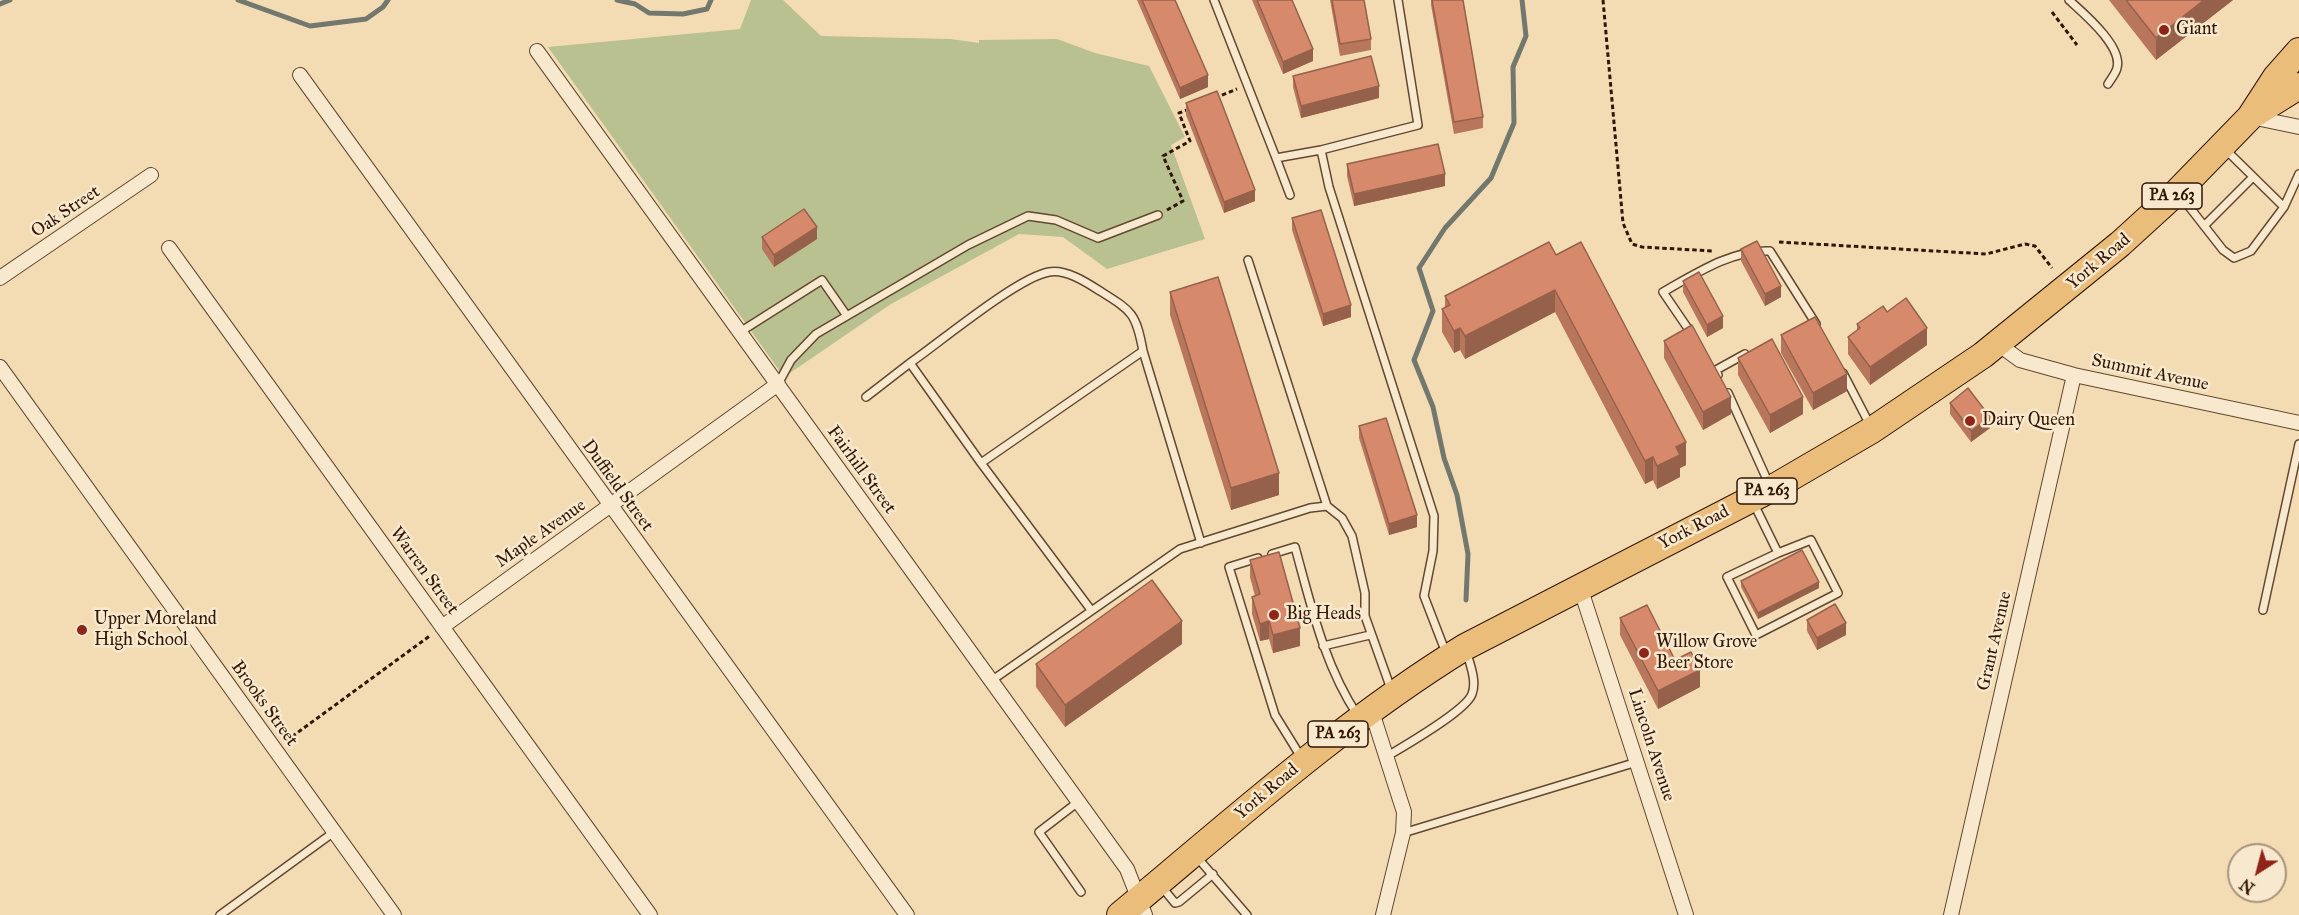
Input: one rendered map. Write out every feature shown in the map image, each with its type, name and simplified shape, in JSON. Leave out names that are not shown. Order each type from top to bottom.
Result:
[{"type":"highway","name":"York Road","points":[[1120,915],[1148,899],[1194,853],[1304,762],[1393,694],[1457,653],[1761,494],[1872,430],[1998,344],[2120,244],[2177,192],[2250,117],[2276,76],[2299,51]]},
{"type":"highway","name":"York Road","points":[[2250,117],[2299,86]]},
{"type":"street","name":"Fairhill Street","points":[[537,51],[1148,899]]},
{"type":"street","name":"Duffield Street","points":[[300,75],[907,915]]},
{"type":"street","points":[[2250,117],[2299,127]]},
{"type":"street","name":"Oak Street","points":[[0,278],[151,175]]},
{"type":"street","name":"Warren Street","points":[[169,248],[650,915]]},
{"type":"street","name":"Summit Avenue","points":[[1998,344],[2020,360],[2074,375],[2299,423]]},
{"type":"street","name":"Brooks Street","points":[[0,367],[394,915]]},
{"type":"street","name":"Grant Avenue","points":[[1951,915],[2074,375]]},
{"type":"street","name":"Maple Avenue","points":[[442,627],[778,384]]},
{"type":"street","name":"Lincoln Avenue","points":[[1580,587],[1686,915]]},
{"type":"street","points":[[1366,714],[1386,756],[1404,812],[1403,833],[1383,915]]},
{"type":"lane","points":[[1214,0],[1290,195]]},
{"type":"lane","points":[[1276,158],[1321,150],[1418,125],[1398,0]]},
{"type":"lane","points":[[2073,2],[2099,28],[2118,57],[2117,68],[2108,84]]},
{"type":"lane","points":[[2222,147],[2283,207]]},
{"type":"lane","points":[[1321,150],[1329,186],[1434,516],[1433,551],[1424,596],[1474,681],[1472,694],[1463,707],[1386,756]]},
{"type":"lane","points":[[2177,192],[2223,250],[2234,258],[2251,251],[2283,207],[2299,174]]},
{"type":"lane","points":[[2204,226],[2252,178]]},
{"type":"lane","points":[[778,384],[791,360],[816,334],[969,245],[1028,216],[1056,220],[1098,238],[1158,215]]},
{"type":"lane","points":[[1696,341],[1663,292],[1701,271],[1753,250],[1770,251],[1823,336]]},
{"type":"lane","points":[[1248,260],[1327,506],[1342,518],[1352,536],[1365,593],[1365,616],[1393,694]]},
{"type":"lane","points":[[866,397],[1022,282],[1048,272],[1062,272],[1085,281],[1132,313],[1138,323],[1143,351],[1201,543]]},
{"type":"lane","points":[[740,332],[822,280],[847,316]]},
{"type":"lane","points":[[1716,370],[1751,350]]},
{"type":"lane","points":[[981,463],[1143,351]]},
{"type":"lane","points":[[1709,360],[1721,379]]},
{"type":"lane","points":[[910,363],[981,463],[1091,610]]},
{"type":"lane","points":[[1839,365],[1872,430]]},
{"type":"lane","points":[[1726,389],[1778,553]]},
{"type":"lane","points":[[2263,610],[2299,444]]},
{"type":"lane","points":[[991,681],[1180,549],[1310,508],[1327,506]]},
{"type":"lane","points":[[1811,540],[1838,593],[1756,635],[1726,577],[1778,553],[1811,540]]},
{"type":"lane","points":[[1304,762],[1275,715],[1229,567],[1295,547],[1323,646],[1345,696],[1366,714]]},
{"type":"lane","points":[[1323,646],[1370,635]]},
{"type":"lane","points":[[1403,833],[1637,762]]},
{"type":"lane","points":[[1078,802],[1039,832],[1081,892]]},
{"type":"lane","points":[[220,915],[334,832]]},
{"type":"lane","points":[[1194,853],[1247,915]]},
{"type":"lane","points":[[1148,899],[1179,902],[1213,874]]},
{"type":"path","points":[[1603,0],[1626,236],[1632,244],[1642,247],[1716,251]]},
{"type":"path","points":[[2052,12],[2077,45]]},
{"type":"path","points":[[1208,101],[1247,84]]},
{"type":"path","points":[[1158,215],[1183,201],[1163,156],[1190,141],[1179,113],[1188,109]]},
{"type":"path","points":[[1777,242],[1986,254],[2025,244],[2035,246],[2052,268]]},
{"type":"path","points":[[274,749],[442,627]]},
{"type":"green space","points":[[751,0],[783,0],[821,36],[951,39],[979,43],[979,40],[1057,39],[1095,53],[1149,66],[1185,137],[1171,145],[1205,239],[1107,269],[1063,237],[1019,234],[891,304],[784,377],[548,47],[740,29]]},
{"type":"building","points":[[1142,0],[1175,0],[1208,75],[1180,88]]},
{"type":"building","points":[[1257,0],[1292,0],[1313,49],[1283,62]]},
{"type":"building","points":[[1332,0],[1364,0],[1371,39],[1340,44]]},
{"type":"building","points":[[1432,0],[1463,0],[1483,117],[1454,122]]},
{"type":"building","points":[[2126,0],[2204,0],[2156,38]]},
{"type":"building","points":[[1371,56],[1379,86],[1301,106],[1293,76]]},
{"type":"building","points":[[1217,91],[1255,190],[1224,202],[1186,103]]},
{"type":"building","points":[[1438,144],[1445,174],[1354,194],[1347,164]]},
{"type":"building","points":[[804,209],[817,227],[774,255],[762,237]]},
{"type":"building","points":[[1321,210],[1351,305],[1323,314],[1292,218]]},
{"type":"building","points":[[1757,241],[1781,286],[1765,294],[1741,249]]},
{"type":"building","points":[[1549,242],[1556,255],[1581,242],[1686,442],[1676,447],[1680,455],[1657,466],[1653,457],[1645,461],[1555,290],[1465,336],[1460,328],[1454,331],[1442,309],[1450,305],[1445,296]]},
{"type":"building","points":[[1699,272],[1723,316],[1707,325],[1683,281]]},
{"type":"building","points":[[1218,277],[1279,473],[1231,488],[1170,292]]},
{"type":"building","points":[[1906,298],[1927,328],[1870,367],[1848,337],[1860,328],[1857,324],[1883,306],[1887,312]]},
{"type":"building","points":[[1815,317],[1847,374],[1813,393],[1781,335]]},
{"type":"building","points":[[1692,325],[1731,397],[1703,412],[1664,341]]},
{"type":"building","points":[[1772,339],[1803,397],[1770,415],[1738,358]]},
{"type":"building","points":[[1968,388],[1990,417],[1971,431],[1950,403]]},
{"type":"building","points":[[1386,418],[1417,515],[1389,524],[1359,426]]},
{"type":"building","points":[[1802,550],[1819,582],[1758,613],[1741,581]]},
{"type":"building","points":[[1279,552],[1300,628],[1273,635],[1269,621],[1260,624],[1252,597],[1260,594],[1250,560]]},
{"type":"building","points":[[1152,580],[1182,621],[1065,705],[1036,664]]},
{"type":"building","points":[[1835,604],[1846,623],[1817,638],[1807,620]]},
{"type":"building","points":[[1647,605],[1675,660],[1691,652],[1700,670],[1658,691],[1620,618]]},
{"type":"waterway","points":[[0,4],[10,0]]},
{"type":"waterway","points":[[238,0],[310,26],[366,19],[383,7],[388,0]]},
{"type":"waterway","points":[[617,0],[635,4],[649,13],[683,14],[707,9],[711,0]]},
{"type":"waterway","points":[[1466,600],[1468,554],[1457,495],[1444,458],[1433,407],[1414,360],[1433,311],[1419,268],[1445,228],[1491,178],[1514,123],[1513,67],[1526,36],[1522,0]]},
{"type":"place","name":"Giant","points":[[2164,30]]},
{"type":"place","name":"Dairy Queen","points":[[1970,421]]},
{"type":"place","name":"Big Heads","points":[[1274,615]]},
{"type":"place","name":"Upper Moreland High School","points":[[82,630]]},
{"type":"place","name":"Willow Grove Beer Store","points":[[1644,653]]}]
